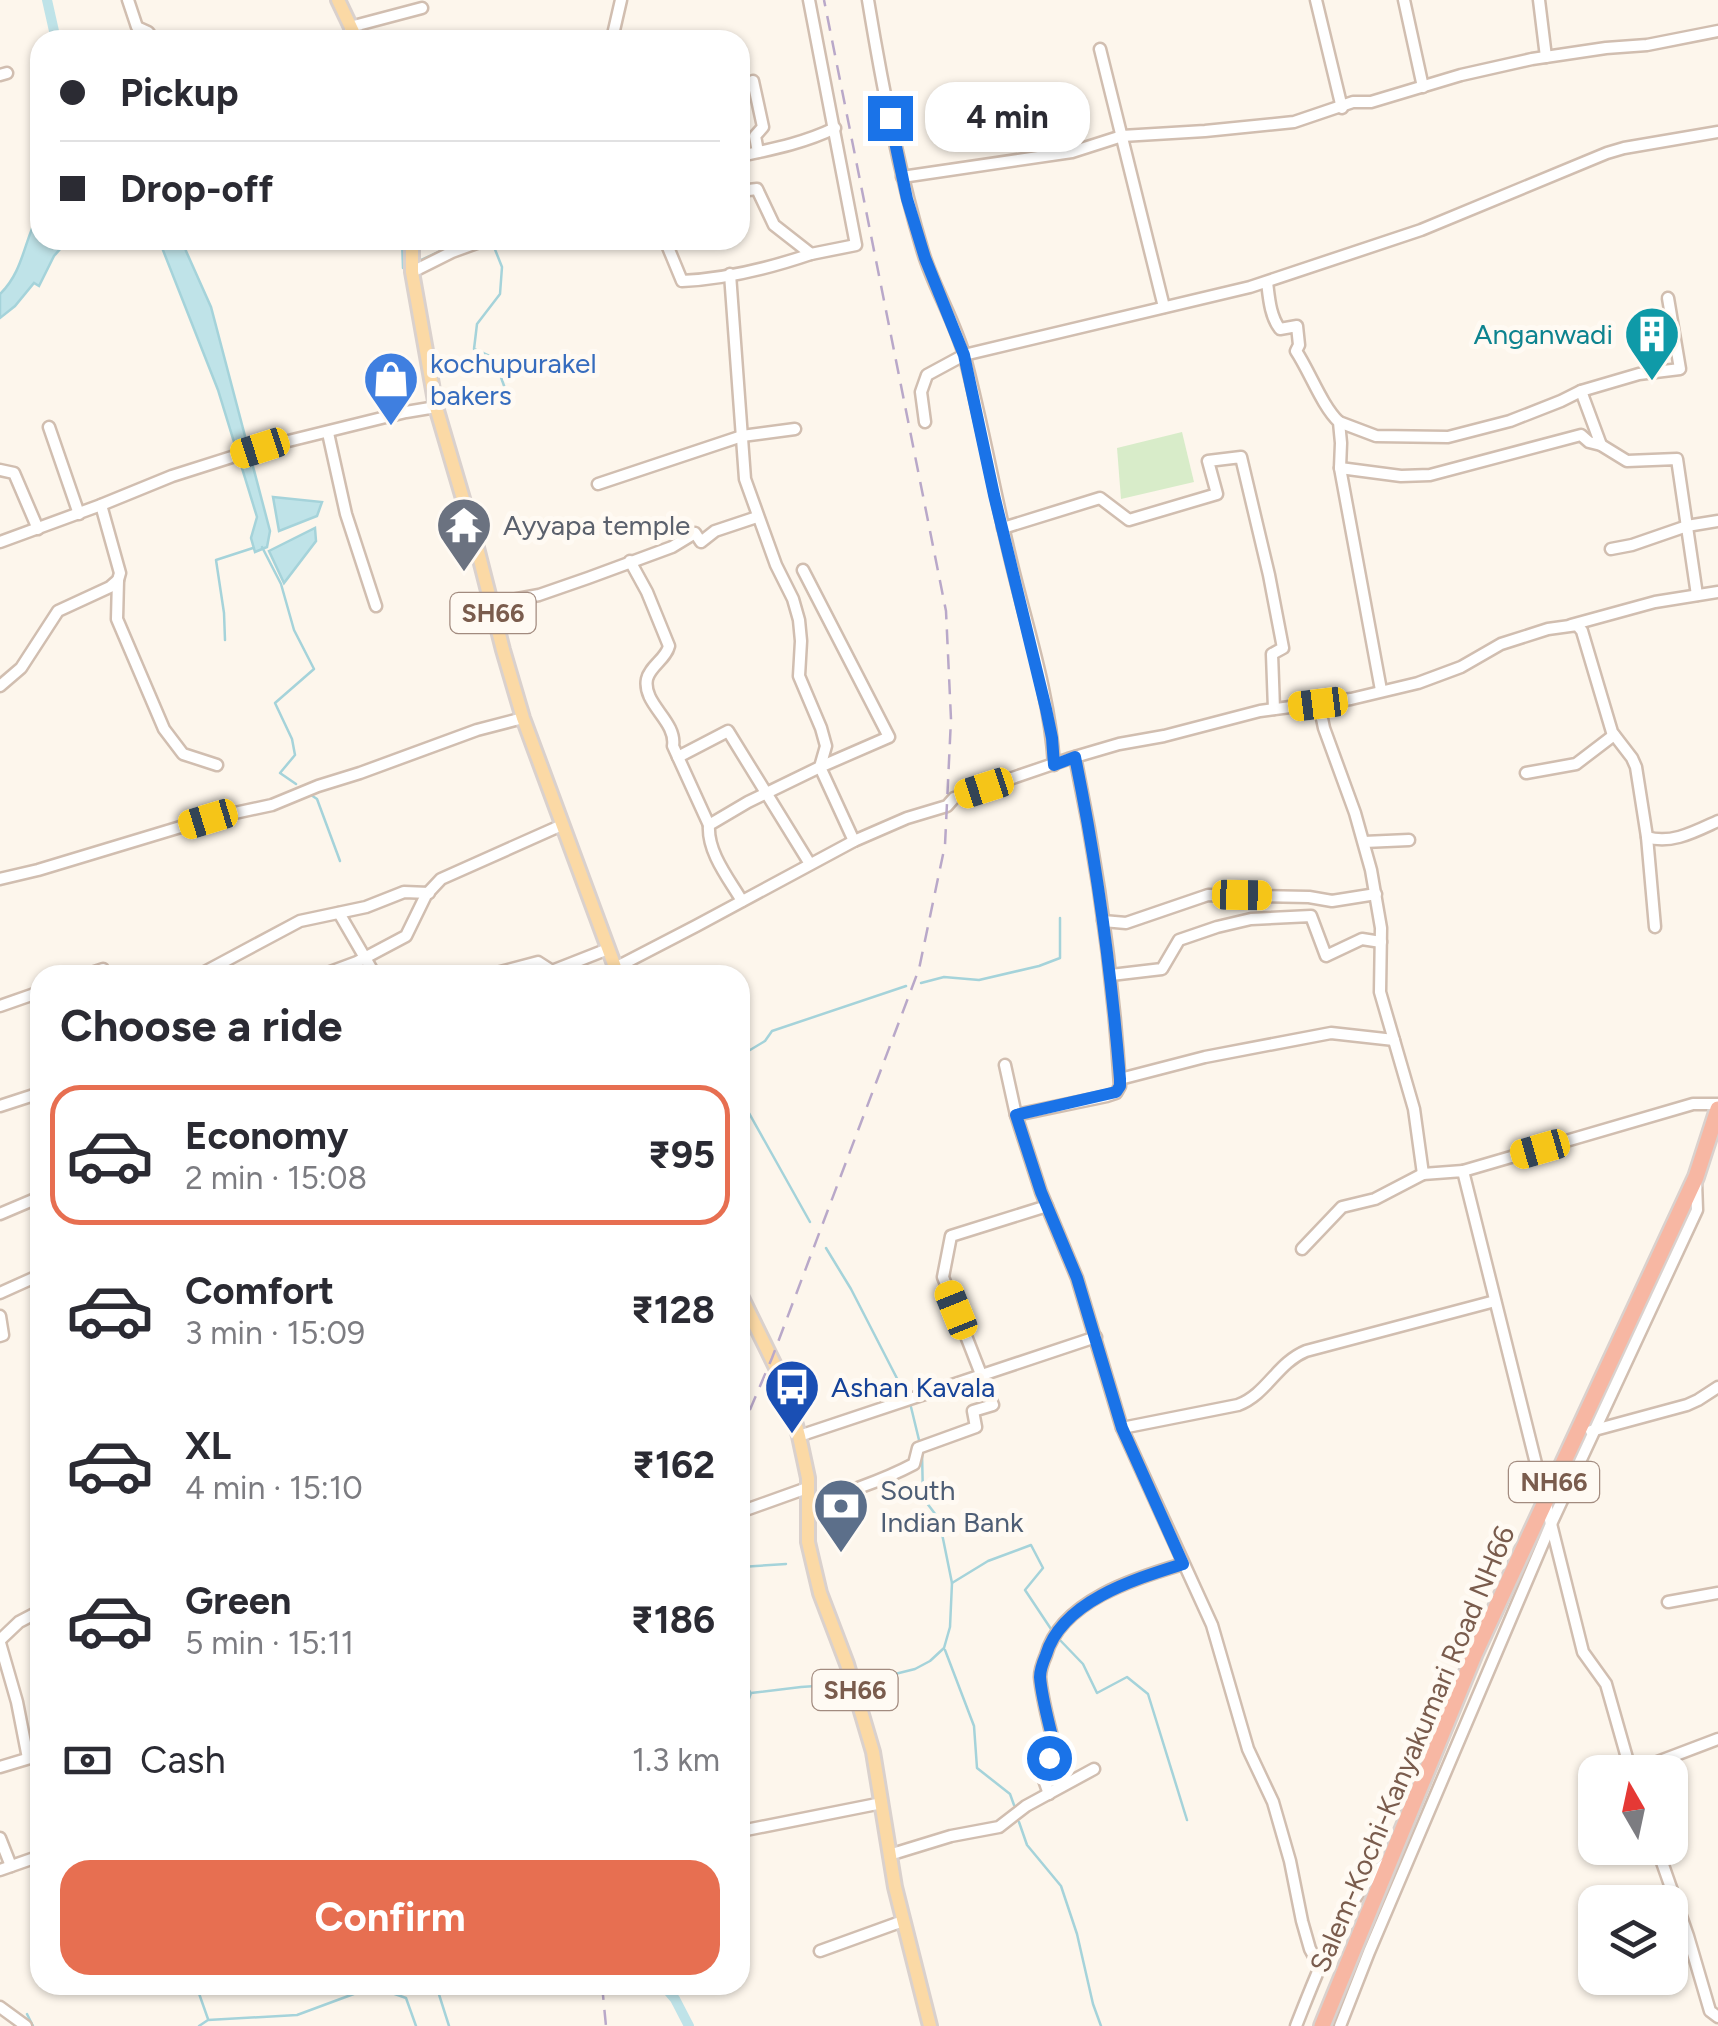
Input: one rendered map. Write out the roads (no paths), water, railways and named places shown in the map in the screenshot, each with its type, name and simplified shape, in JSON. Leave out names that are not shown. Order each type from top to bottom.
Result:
[{"type":"highway","name":"Salem-Kochi-Kanyakumari Road NH66","points":[[1322,2026],[1475,1653],[1696,1177],[1718,1106]]},
{"type":"main road","points":[[338,0],[352,30]]},
{"type":"main road","name":"SH66","points":[[412,250],[412,272],[436,406],[490,604],[523,718],[614,965]]},
{"type":"main road","name":"SH66","points":[[750,1314],[785,1386],[799,1436],[808,1478],[808,1542],[820,1593],[847,1664],[873,1752],[889,1854],[930,2026]]},
{"type":"street","points":[[128,0],[137,26],[144,30]]},
{"type":"street","points":[[614,30],[621,0]]},
{"type":"street","points":[[669,250],[682,281],[711,280],[856,245],[809,0]]},
{"type":"street","points":[[868,0],[881,84],[902,176],[925,258],[964,355],[1051,731],[1054,765]]},
{"type":"street","points":[[1316,0],[1342,108]]},
{"type":"street","points":[[1404,0],[1423,87]]},
{"type":"street","points":[[1539,0],[1546,57]]},
{"type":"street","points":[[361,30],[422,8]]},
{"type":"street","points":[[902,176],[1072,152],[1122,136],[1277,126],[1461,75],[1546,57],[1718,31]]},
{"type":"street","points":[[1100,48],[1164,308]]},
{"type":"street","points":[[753,80],[763,126],[756,136],[758,152]]},
{"type":"street","points":[[750,154],[812,139],[834,128]]},
{"type":"street","points":[[925,422],[922,392],[927,375],[964,355],[1267,282],[1421,230],[1607,153],[1718,132]]},
{"type":"street","points":[[750,190],[757,189],[774,225],[811,254]]},
{"type":"street","points":[[412,272],[460,250]]},
{"type":"street","points":[[730,274],[745,479],[776,564],[793,598],[801,641],[799,676],[826,746],[820,767],[854,841]]},
{"type":"street","points":[[1267,282],[1275,321],[1280,329],[1297,326],[1296,351],[1330,413],[1339,422],[1376,436],[1448,437],[1510,421],[1581,391],[1638,374],[1680,370],[1668,298]]},
{"type":"street","points":[[1581,391],[1602,445]]},
{"type":"street","points":[[0,542],[172,476],[260,448],[436,406]]},
{"type":"street","points":[[1339,422],[1340,468],[1380,690]]},
{"type":"street","points":[[49,427],[79,514]]},
{"type":"street","points":[[598,484],[742,436],[795,429]]},
{"type":"street","points":[[328,433],[346,514],[376,606]]},
{"type":"street","points":[[1340,468],[1401,476],[1430,475],[1581,434],[1627,461],[1677,460],[1697,595]]},
{"type":"street","points":[[1003,528],[1100,498],[1129,520],[1217,494],[1208,461],[1241,457],[1284,648],[1272,654],[1274,709]]},
{"type":"street","points":[[0,470],[14,473],[38,529]]},
{"type":"street","points":[[101,506],[120,573],[117,619],[164,729],[183,754],[217,766]]},
{"type":"street","points":[[490,604],[539,595],[672,546],[695,533],[701,542],[716,531],[757,516]]},
{"type":"street","points":[[1611,549],[1687,526],[1718,521]]},
{"type":"street","points":[[630,561],[670,646],[648,674],[646,684],[674,737],[673,746],[709,825],[715,855],[742,901]]},
{"type":"street","points":[[709,825],[766,793],[888,736],[803,570]]},
{"type":"street","points":[[0,686],[21,668],[58,611],[118,580]]},
{"type":"street","points":[[627,965],[854,841],[947,806],[954,798],[1119,744],[1274,709],[1351,699],[1436,678],[1501,644],[1548,629],[1655,602],[1718,592]]},
{"type":"street","points":[[1570,625],[1577,625],[1582,631],[1614,735],[1636,766],[1648,837],[1655,927]]},
{"type":"street","points":[[1318,704],[1364,842],[1376,894],[1381,942],[1379,986],[1414,1109],[1423,1174]]},
{"type":"street","points":[[0,879],[272,804],[477,730],[523,718]]},
{"type":"street","points":[[678,757],[728,732],[810,864]]},
{"type":"street","points":[[1526,773],[1576,764],[1614,735]]},
{"type":"street","points":[[1016,1115],[1107,1096],[1120,1086],[1112,975],[1075,757]]},
{"type":"street","points":[[1648,837],[1652,840],[1685,836],[1718,822]]},
{"type":"street","points":[[346,965],[406,936],[428,893],[441,879],[562,824]]},
{"type":"street","points":[[1364,842],[1409,840]]},
{"type":"street","points":[[217,965],[300,920],[366,907],[404,892],[428,893]]},
{"type":"street","points":[[1104,920],[1126,922],[1208,895],[1309,896],[1332,901],[1376,894]]},
{"type":"street","points":[[339,912],[370,965]]},
{"type":"street","points":[[1112,975],[1162,969],[1179,940],[1251,919],[1311,916],[1326,956],[1362,939],[1381,942]]},
{"type":"street","points":[[565,965],[608,949]]},
{"type":"street","points":[[0,1006],[30,996]]},
{"type":"street","points":[[1120,1079],[1205,1057],[1332,1033],[1394,1040]]},
{"type":"street","points":[[1005,1064],[1016,1115],[1077,1278],[1122,1428],[1212,1624],[1248,1749],[1273,1802],[1302,1921],[1320,1967]]},
{"type":"street","points":[[0,1106],[30,1096]]},
{"type":"street","points":[[1302,1248],[1342,1208],[1375,1199],[1423,1174],[1463,1172],[1693,1104],[1718,1106]]},
{"type":"street","points":[[1463,1172],[1583,1652],[1606,1684],[1626,1755]]},
{"type":"street","points":[[1340,2026],[1551,1524],[1697,1210],[1696,1177]]},
{"type":"street","points":[[0,1214],[30,1201]]},
{"type":"street","points":[[808,1504],[894,1475],[914,1464],[918,1448],[976,1427],[973,1410],[993,1405],[943,1277],[952,1236],[1047,1206]]},
{"type":"street","points":[[0,1293],[30,1280]]},
{"type":"street","points":[[1122,1428],[1238,1405],[1251,1400],[1288,1360],[1306,1350],[1495,1301]]},
{"type":"street","points":[[0,1316],[0,1336]]},
{"type":"street","points":[[799,1436],[1096,1336]]},
{"type":"street","points":[[1576,1436],[1686,1405],[1718,1387]]},
{"type":"street","points":[[750,1508],[807,1488]]},
{"type":"street","points":[[1049,1794],[1038,1762],[1056,1754],[1040,1674],[1049,1644],[1088,1602],[1134,1579],[1183,1564]]},
{"type":"street","points":[[1668,1602],[1718,1593]]},
{"type":"street","points":[[30,1616],[0,1641],[30,1743]]},
{"type":"street","points":[[1676,1755],[1718,1739]]},
{"type":"street","points":[[0,1768],[30,1757]]},
{"type":"street","points":[[889,1854],[999,1827],[1022,1809],[1094,1769]]},
{"type":"street","points":[[750,1829],[882,1802]]},
{"type":"street","points":[[0,1838],[6,1868],[30,1860]]},
{"type":"street","points":[[1296,2026],[1347,1914],[1374,1872],[1392,1857]]},
{"type":"street","points":[[1663,1865],[1710,2011],[1718,2017]]},
{"type":"street","points":[[820,1951],[903,1921]]},
{"type":"street","points":[[0,2008],[26,2026]]},
{"type":"street","points":[[1347,2013],[1351,2026]]},
{"type":"water","points":[[30,235],[30,250],[59,250],[39,286],[34,283],[0,318],[0,294],[19,265]]},
{"type":"water","points":[[163,250],[186,250],[211,307],[270,531],[267,547],[255,552],[251,538],[257,517],[218,390]]},
{"type":"water","points":[[273,497],[322,502],[317,516],[279,531]]},
{"type":"water","points":[[315,528],[316,541],[284,583],[269,551]]},
{"type":"waterway","points":[[47,0],[54,30]]},
{"type":"waterway","points":[[402,250],[403,268]]},
{"type":"waterway","points":[[419,261],[443,250]]},
{"type":"waterway","points":[[495,250],[502,267],[500,294],[477,324],[474,349],[494,358],[507,394]]},
{"type":"waterway","points":[[262,547],[281,584],[294,630],[314,669],[275,703],[295,755],[280,773],[296,784]]},
{"type":"waterway","points":[[225,640],[216,560],[253,548]]},
{"type":"waterway","points":[[311,795],[317,799],[340,861]]},
{"type":"waterway","points":[[921,983],[944,977],[979,980],[1060,958],[1060,918]]},
{"type":"waterway","points":[[750,1050],[772,1031],[906,986]]},
{"type":"waterway","points":[[750,1115],[810,1222]]},
{"type":"waterway","points":[[826,1248],[905,1394]]},
{"type":"waterway","points":[[911,1407],[919,1440]]},
{"type":"waterway","points":[[863,1682],[915,1669],[930,1661],[944,1648],[950,1627],[952,1583],[939,1519],[923,1498],[922,1452]]},
{"type":"waterway","points":[[952,1583],[988,1561],[1031,1545],[1043,1568],[1025,1590],[1053,1632]]},
{"type":"waterway","points":[[750,1566],[786,1564]]},
{"type":"waterway","points":[[1058,1638],[1083,1664],[1097,1693],[1127,1677],[1148,1694],[1187,1820]]},
{"type":"waterway","points":[[945,1650],[974,1726],[977,1768],[1010,1794],[1014,1805]]},
{"type":"waterway","points":[[750,1696],[845,1684]]},
{"type":"waterway","points":[[1019,1822],[1027,1845],[1061,1886],[1101,2026]]},
{"type":"waterway","points":[[200,1995],[208,2019]]},
{"type":"waterway","points":[[199,2026],[208,2020],[297,2015],[351,1995]]},
{"type":"waterway","points":[[398,1995],[406,1998],[416,2026]]},
{"type":"waterway","points":[[439,1995],[449,2026]]},
{"type":"waterway","points":[[672,1995],[689,2026]]},
{"type":"waterway","points":[[27,2014],[33,2026]]},
{"type":"railway","points":[[750,1410],[919,969],[945,845],[951,719],[946,611],[824,0]]},
{"type":"railway","points":[[603,1995],[606,2026]]},
{"type":"place","name":"Anganwadi","points":[[1652,383]]},
{"type":"place","name":"kochupurakel bakers","points":[[391,428]]},
{"type":"place","name":"Ayyapa temple","points":[[464,574]]},
{"type":"place","name":"Ashan Kavala","points":[[792,1436]]},
{"type":"place","name":"South Indian Bank","points":[[841,1555]]}]
